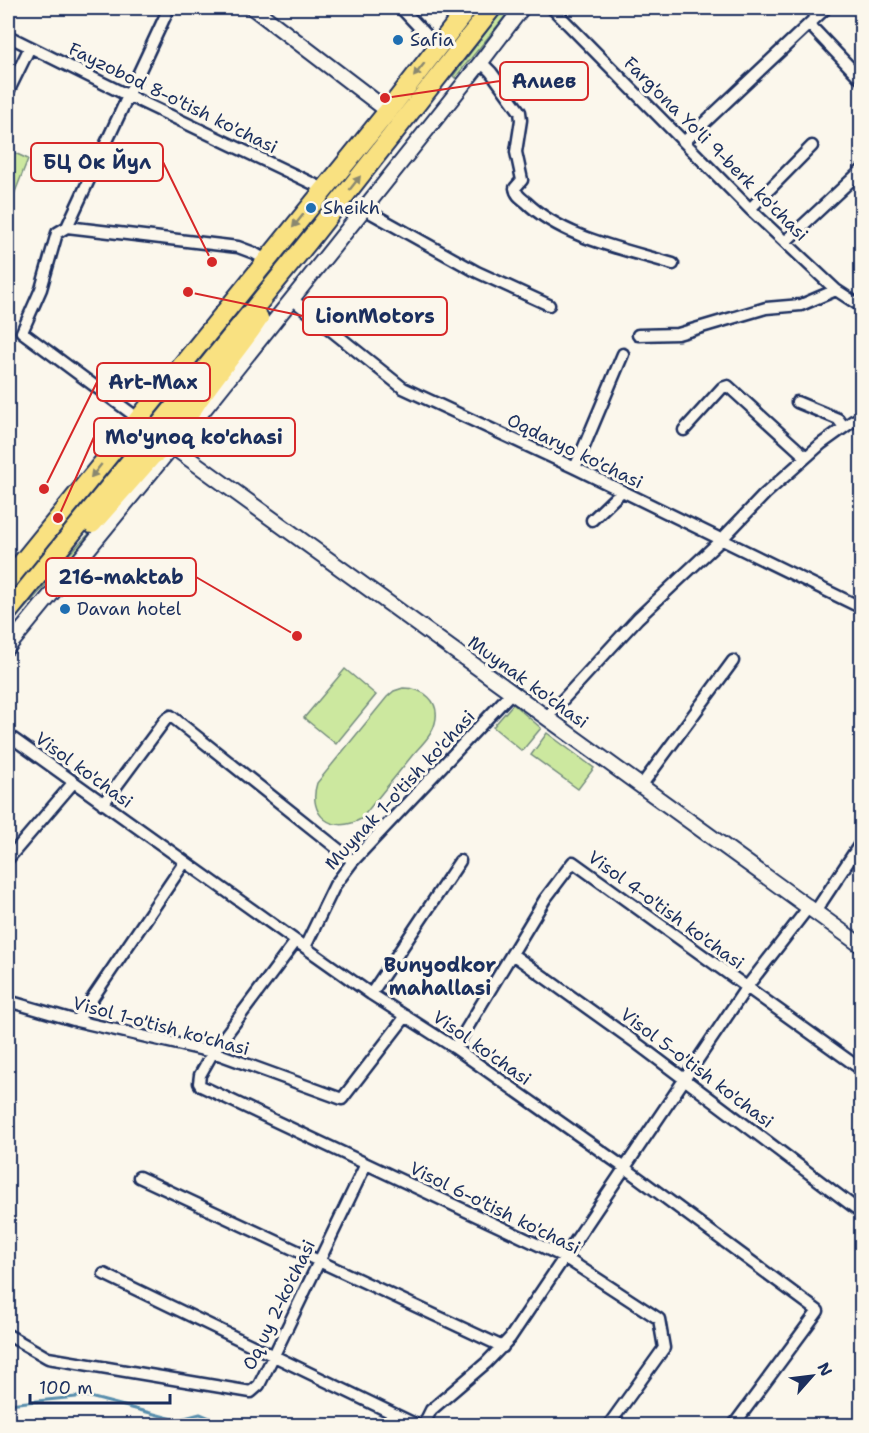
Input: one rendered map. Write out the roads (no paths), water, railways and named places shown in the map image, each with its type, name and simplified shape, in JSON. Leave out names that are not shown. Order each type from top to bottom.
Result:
[{"type":"main road","points":[[8,580],[388,111],[468,8]]},
{"type":"main road","points":[[8,612],[308,242],[492,8]]},
{"type":"main road","points":[[54,555],[99,519],[152,456],[164,448],[173,447],[176,437],[192,410],[246,338],[308,242]]},
{"type":"street","points":[[139,419],[22,332],[40,289],[57,233],[67,227],[169,8]]},
{"type":"street","points":[[253,8],[388,111]]},
{"type":"street","points":[[401,8],[438,47]]},
{"type":"street","points":[[8,647],[173,447],[522,8]]},
{"type":"street","name":"Farg'ona Yo'li 9-berk ko'chasi","points":[[552,8],[750,209],[836,290],[861,307]]},
{"type":"street","points":[[684,142],[826,8]]},
{"type":"street","points":[[809,24],[861,80]]},
{"type":"street","name":"Fayzobod 8-o'tish ko'chasi","points":[[8,36],[324,189]]},
{"type":"street","points":[[8,92],[30,46]]},
{"type":"street","points":[[481,62],[520,112],[516,152],[522,180],[515,188],[517,194],[542,217],[575,233],[672,264]]},
{"type":"street","points":[[750,209],[812,146]]},
{"type":"street","points":[[785,242],[861,170]]},
{"type":"street","points":[[363,209],[477,272],[549,305]]},
{"type":"street","points":[[67,227],[238,247],[266,260]]},
{"type":"street","points":[[639,335],[678,334],[766,308],[801,305],[836,290]]},
{"type":"street","name":"Oqdaryo ko'chasi","points":[[292,298],[403,388],[575,468],[861,608]]},
{"type":"street","points":[[575,468],[623,354]]},
{"type":"street","points":[[684,430],[722,388],[728,386],[806,457]]},
{"type":"street","points":[[797,402],[838,419],[844,427]]},
{"type":"street","points":[[546,718],[638,618],[721,540],[765,494],[806,457],[844,427],[861,417]]},
{"type":"street","name":"Muynak ko'chasi","points":[[173,447],[861,946]]},
{"type":"street","points":[[592,520],[621,492]]},
{"type":"street","points":[[641,786],[733,661]]},
{"type":"street","name":"Muynak 1-o'tish ko'chasi","points":[[199,1083],[200,1075],[213,1052],[300,944],[335,885],[353,861],[512,692]]},
{"type":"street","points":[[103,804],[166,719],[171,716],[353,861]]},
{"type":"street","name":"Visol ko'chasi","points":[[8,735],[184,863],[371,994],[455,1048],[625,1168],[818,1311],[733,1425]]},
{"type":"street","points":[[8,859],[73,783]]},
{"type":"street","points":[[104,1274],[421,1425],[431,1410],[502,1347],[746,988],[811,910],[861,841]]},
{"type":"street","points":[[371,994],[460,861]]},
{"type":"street","name":"Visol 4-o'tish ko'chasi","points":[[455,1048],[545,899],[573,862],[861,1070]]},
{"type":"street","points":[[77,1021],[184,863]]},
{"type":"street","name":"Visol 5-o'tish ko'chasi","points":[[512,954],[684,1078],[861,1213]]},
{"type":"street","name":"Visol 1-o'tish ko'chasi","points":[[8,1001],[77,1021],[213,1052],[342,1099],[406,1016]]},
{"type":"street","name":"Visol 6-o'tish ko'chasi","points":[[199,1083],[204,1089],[564,1257],[659,1319],[664,1348],[608,1425]]},
{"type":"street","name":"Oq uy 2-ko'chasi","points":[[8,1335],[48,1358],[251,1392],[259,1385],[366,1164]]},
{"type":"street","points":[[140,1178],[502,1347]]},
{"type":"waterway","points":[[8,1404],[86,1396],[177,1420],[200,1414],[229,1426]]},
{"type":"place","name":"Safia","points":[[398,40]]},
{"type":"place","name":"Алиев","points":[[385,98]]},
{"type":"place","name":"Sheikh","points":[[311,208]]},
{"type":"place","name":"БЦ Ок Йул","points":[[212,262]]},
{"type":"place","name":"LionMotors","points":[[188,292]]},
{"type":"place","name":"Art-Max","points":[[44,489]]},
{"type":"place","name":"Mo'ynoq ko'chasi","points":[[58,518]]},
{"type":"place","name":"Davan hotel","points":[[65,609]]},
{"type":"place","name":"216-maktab","points":[[297,636]]},
{"type":"district","name":"Bunyodkor mahallasi","points":[[440,976]]}]
